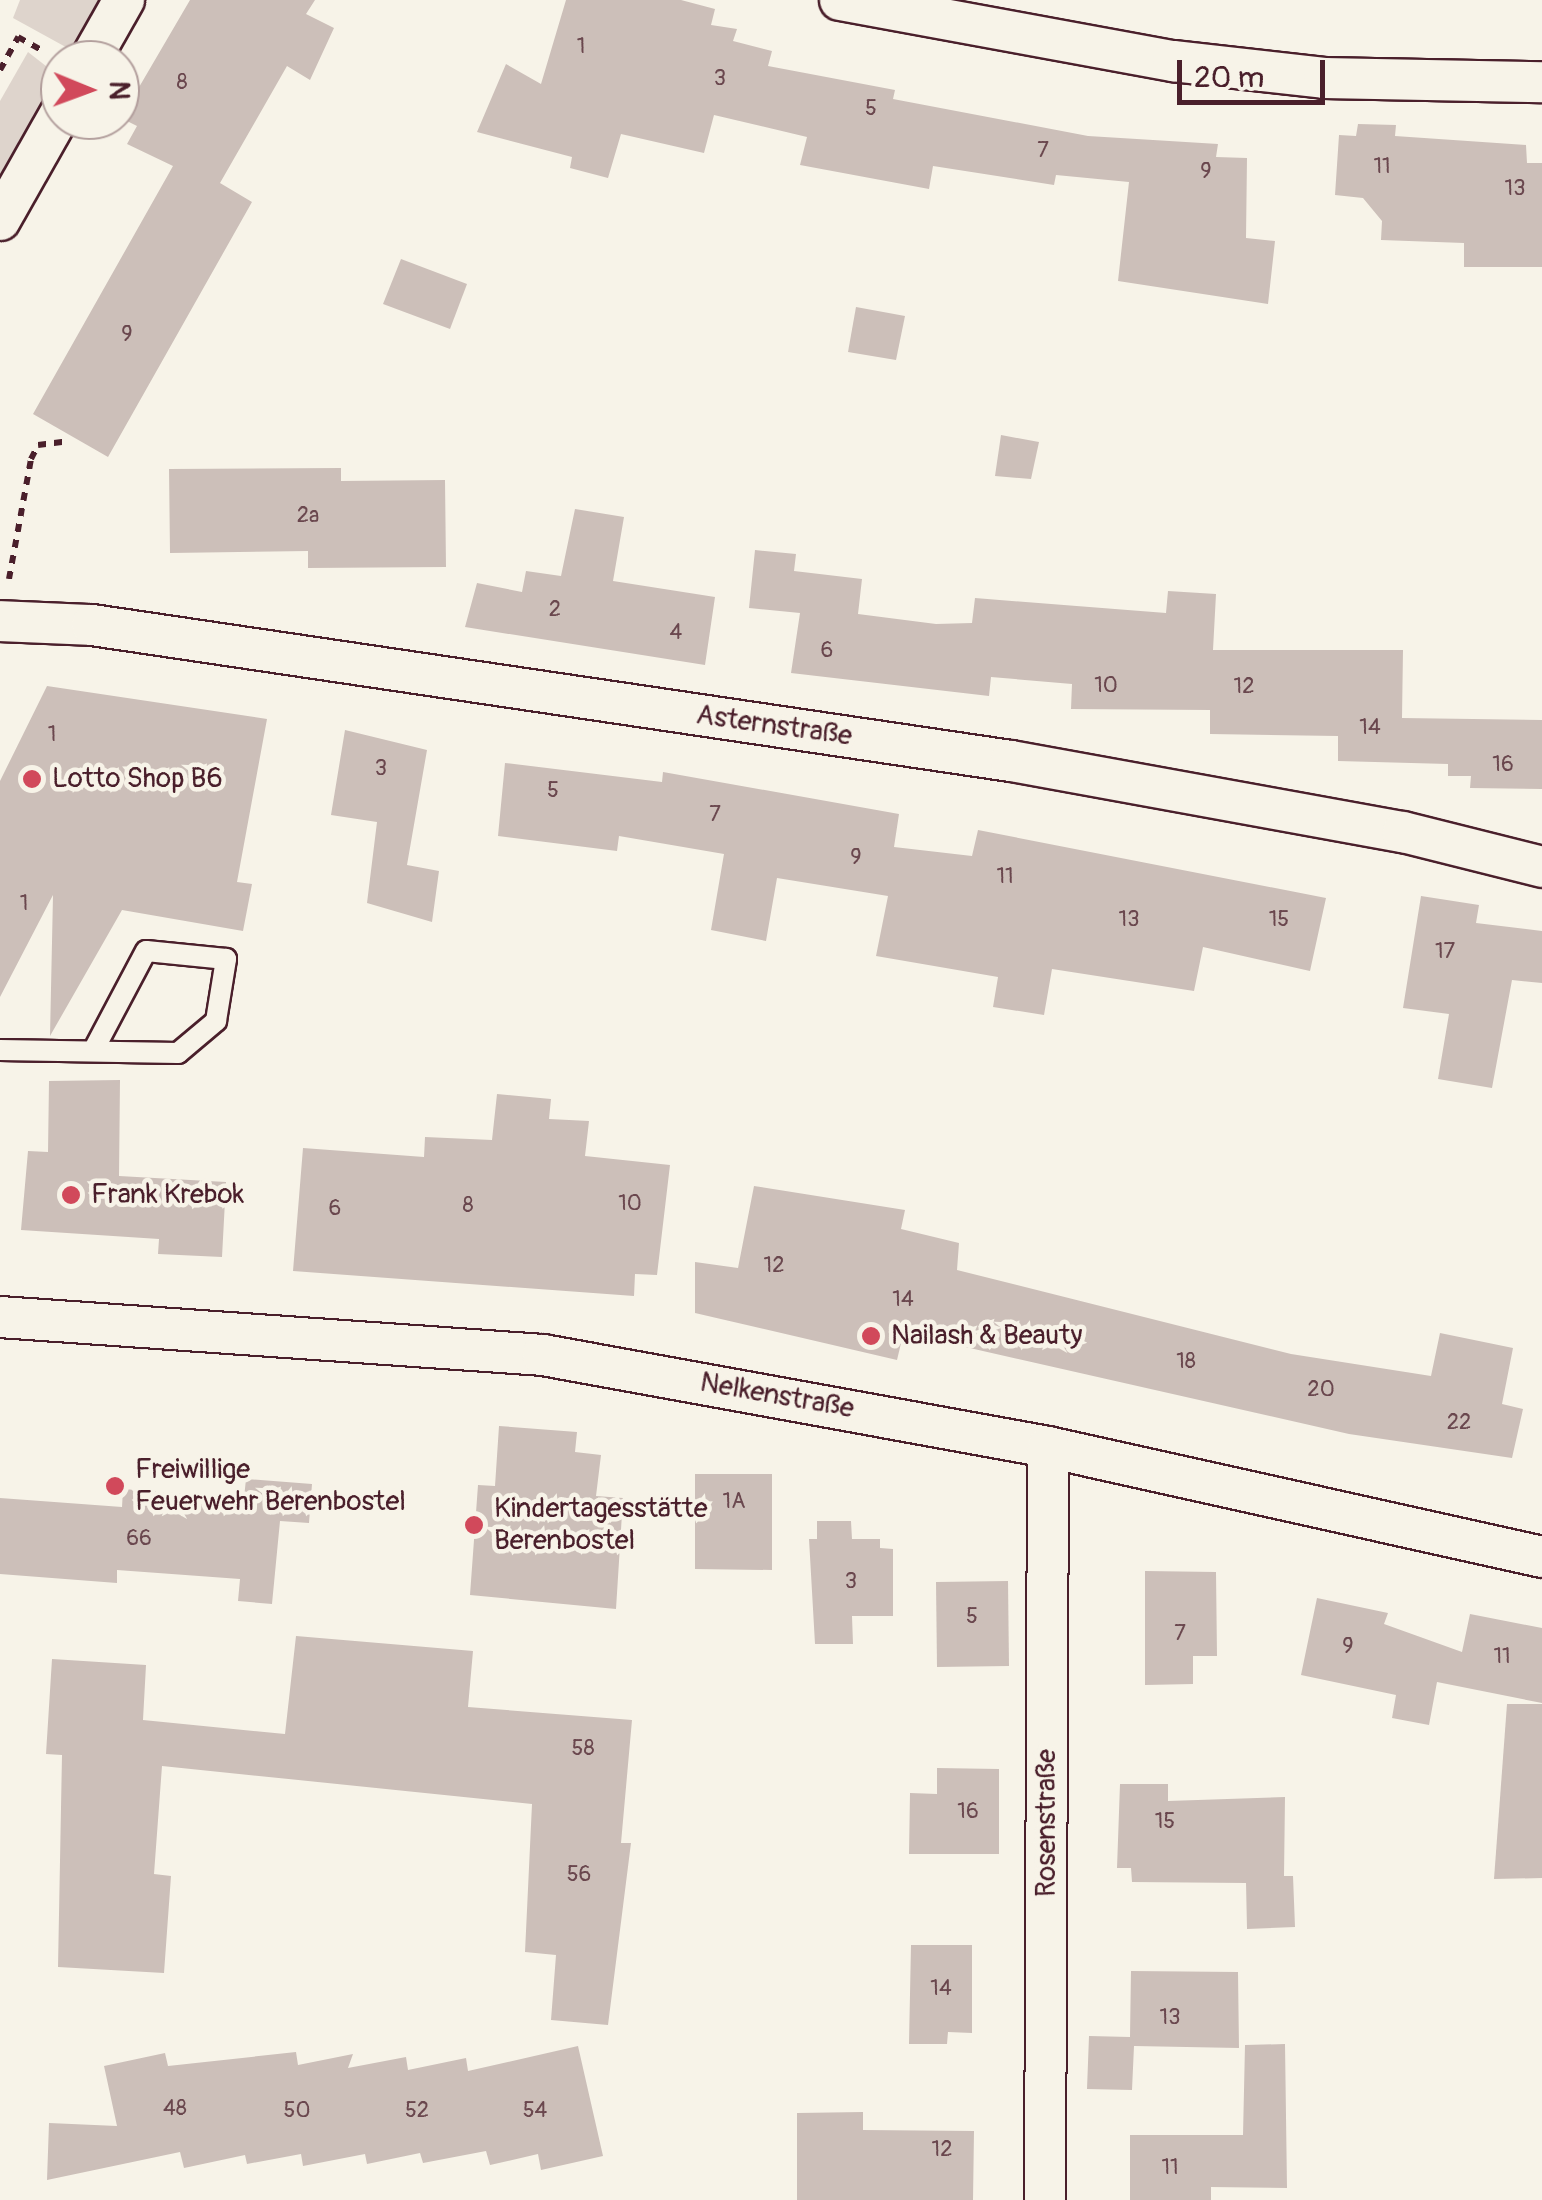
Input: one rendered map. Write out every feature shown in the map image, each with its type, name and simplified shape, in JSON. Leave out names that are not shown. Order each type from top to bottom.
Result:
[{"type":"street","points":[[101,40],[124,0]]},
{"type":"street","points":[[840,0],[1173,61],[1324,78],[1542,82]]},
{"type":"street","points":[[0,220],[45,140]]},
{"type":"street","name":"Asternstraße","points":[[2,620],[92,625],[1011,762],[1403,832],[1542,866]]},
{"type":"street","name":"Nelkenstraße","points":[[0,1316],[543,1355],[1048,1447],[1542,1557]]},
{"type":"street","name":"Rosenstraße","points":[[1045,2200],[1048,1447]]},
{"type":"lane","points":[[0,1050],[178,1053],[216,1021],[226,959],[146,951],[93,1051]]},
{"type":"path","points":[[0,70],[18,37],[40,50]]},
{"type":"path","points":[[2,620],[31,459],[38,445],[64,442]]},
{"type":"shaded area","points":[[20,0],[102,0],[79,40],[53,40],[13,18]]},
{"type":"shaded area","points":[[28,52],[40,61],[40,112],[0,183],[0,101]]},
{"type":"building","points":[[190,0],[315,0],[306,14],[334,28],[310,80],[287,66],[220,183],[252,202],[108,457],[33,414],[173,166],[127,144],[129,140],[140,140],[140,86]]},
{"type":"building","points":[[566,0],[681,0],[715,9],[711,25],[737,29],[733,41],[772,51],[768,66],[895,90],[893,99],[1088,136],[1218,144],[1216,157],[1247,158],[1246,238],[1275,241],[1268,304],[1118,281],[1129,182],[1056,175],[1054,185],[933,166],[929,189],[800,165],[807,137],[714,115],[704,153],[621,134],[608,178],[570,168],[572,157],[477,132],[506,64],[541,84]]},
{"type":"building","points":[[1358,124],[1396,125],[1395,136],[1526,145],[1527,163],[1542,163],[1542,267],[1464,267],[1464,243],[1381,240],[1382,221],[1363,198],[1335,195],[1339,135],[1356,136]]},
{"type":"building","points":[[401,259],[467,284],[450,329],[383,304]]},
{"type":"building","points":[[856,307],[905,316],[896,360],[848,352]]},
{"type":"building","points":[[1001,435],[1039,442],[1031,479],[995,476]]},
{"type":"building","points":[[341,468],[341,481],[445,480],[446,567],[308,568],[308,551],[170,553],[169,469]]},
{"type":"building","points":[[575,509],[624,517],[613,581],[715,597],[705,665],[465,627],[477,583],[522,592],[526,571],[561,576]]},
{"type":"building","points":[[755,550],[796,554],[794,571],[862,579],[858,614],[936,624],[972,623],[975,598],[1166,613],[1168,591],[1216,594],[1213,650],[1403,650],[1402,718],[1542,720],[1542,789],[1470,788],[1471,776],[1448,776],[1448,764],[1338,761],[1338,736],[1210,734],[1210,710],[1071,709],[1072,684],[991,677],[989,696],[791,673],[800,613],[749,608]]},
{"type":"building","points":[[47,686],[267,719],[237,882],[252,884],[243,931],[122,910],[50,1036],[53,895],[0,997],[0,781]]},
{"type":"building","points":[[345,730],[427,750],[407,865],[439,871],[432,922],[367,903],[377,822],[331,815]]},
{"type":"building","points":[[505,763],[662,782],[663,772],[899,814],[894,847],[972,856],[978,830],[1326,898],[1310,971],[1203,947],[1194,991],[1052,969],[1044,1015],[993,1007],[998,977],[876,956],[888,896],[777,878],[766,941],[711,930],[724,854],[619,836],[617,851],[498,836]]},
{"type":"building","points":[[1421,896],[1479,905],[1476,923],[1542,931],[1542,983],[1512,980],[1492,1088],[1438,1079],[1449,1014],[1403,1008]]},
{"type":"building","points":[[120,1080],[119,1176],[226,1182],[222,1257],[158,1254],[159,1239],[21,1230],[28,1151],[48,1152],[49,1081]]},
{"type":"building","points":[[497,1094],[551,1099],[549,1119],[589,1121],[585,1156],[670,1165],[657,1275],[635,1274],[634,1296],[293,1271],[303,1148],[424,1157],[425,1137],[492,1140]]},
{"type":"building","points":[[754,1186],[905,1210],[901,1229],[959,1243],[957,1270],[1291,1354],[1431,1376],[1440,1333],[1513,1348],[1502,1404],[1523,1409],[1512,1458],[1349,1434],[939,1341],[903,1335],[897,1360],[695,1313],[695,1262],[738,1268]]},
{"type":"building","points":[[499,1426],[577,1432],[575,1452],[601,1455],[596,1496],[623,1498],[616,1609],[470,1595],[478,1485],[495,1486]]},
{"type":"building","points":[[695,1474],[772,1474],[772,1570],[695,1569]]},
{"type":"building","points":[[246,1479],[312,1484],[309,1523],[280,1521],[272,1604],[238,1601],[240,1579],[117,1570],[117,1583],[0,1574],[0,1498],[122,1507],[123,1489],[244,1498]]},
{"type":"building","points":[[817,1521],[851,1521],[852,1539],[880,1539],[880,1548],[893,1549],[893,1616],[852,1616],[853,1644],[815,1644],[809,1539],[817,1539]]},
{"type":"building","points":[[1145,1571],[1216,1572],[1217,1656],[1193,1656],[1193,1684],[1145,1685]]},
{"type":"building","points":[[1008,1581],[1009,1666],[937,1667],[936,1582]]},
{"type":"building","points":[[1317,1598],[1388,1613],[1384,1624],[1462,1652],[1470,1614],[1542,1628],[1542,1703],[1437,1682],[1429,1725],[1392,1718],[1396,1695],[1301,1675]]},
{"type":"building","points":[[296,1636],[473,1651],[468,1707],[632,1720],[621,1843],[631,1843],[608,2025],[551,2020],[556,1955],[525,1952],[532,1804],[162,1766],[154,1874],[171,1876],[164,1973],[58,1967],[62,1755],[46,1754],[52,1659],[146,1665],[143,1720],[285,1734]]},
{"type":"building","points":[[1507,1704],[1542,1704],[1542,1878],[1494,1879]]},
{"type":"building","points":[[937,1768],[999,1769],[999,1854],[909,1854],[910,1793],[937,1794]]},
{"type":"building","points":[[1120,1784],[1168,1784],[1168,1801],[1285,1797],[1284,1876],[1293,1876],[1295,1927],[1247,1929],[1246,1883],[1132,1882],[1131,1868],[1117,1868]]},
{"type":"building","points":[[911,1945],[972,1945],[972,2033],[948,2032],[947,2044],[909,2044]]},
{"type":"building","points":[[1131,1971],[1238,1972],[1239,2048],[1134,2046],[1132,2090],[1087,2089],[1089,2036],[1130,2037]]},
{"type":"building","points":[[1285,2044],[1287,2188],[1211,2187],[1211,2200],[1130,2200],[1130,2135],[1243,2135],[1245,2045]]},
{"type":"building","points":[[578,2046],[603,2156],[541,2170],[538,2154],[490,2165],[486,2151],[423,2163],[420,2153],[367,2164],[365,2154],[303,2166],[301,2154],[247,2164],[245,2155],[184,2168],[180,2152],[47,2180],[49,2123],[117,2126],[104,2066],[165,2053],[168,2066],[296,2052],[298,2065],[353,2054],[348,2068],[406,2057],[408,2070],[466,2058],[468,2071]]},
{"type":"building","points":[[863,2112],[863,2130],[974,2131],[973,2200],[797,2200],[797,2113]]},
{"type":"place","name":"Lotto Shop B6","points":[[32,779]]},
{"type":"place","name":"Frank Krebok","points":[[71,1195]]},
{"type":"place","name":"Nailash & Beauty","points":[[871,1336]]},
{"type":"place","name":"Freiwillige Feuerwehr Berenbostel","points":[[115,1486]]},
{"type":"place","name":"Kindertagesstätte Berenbostel","points":[[474,1525]]}]
